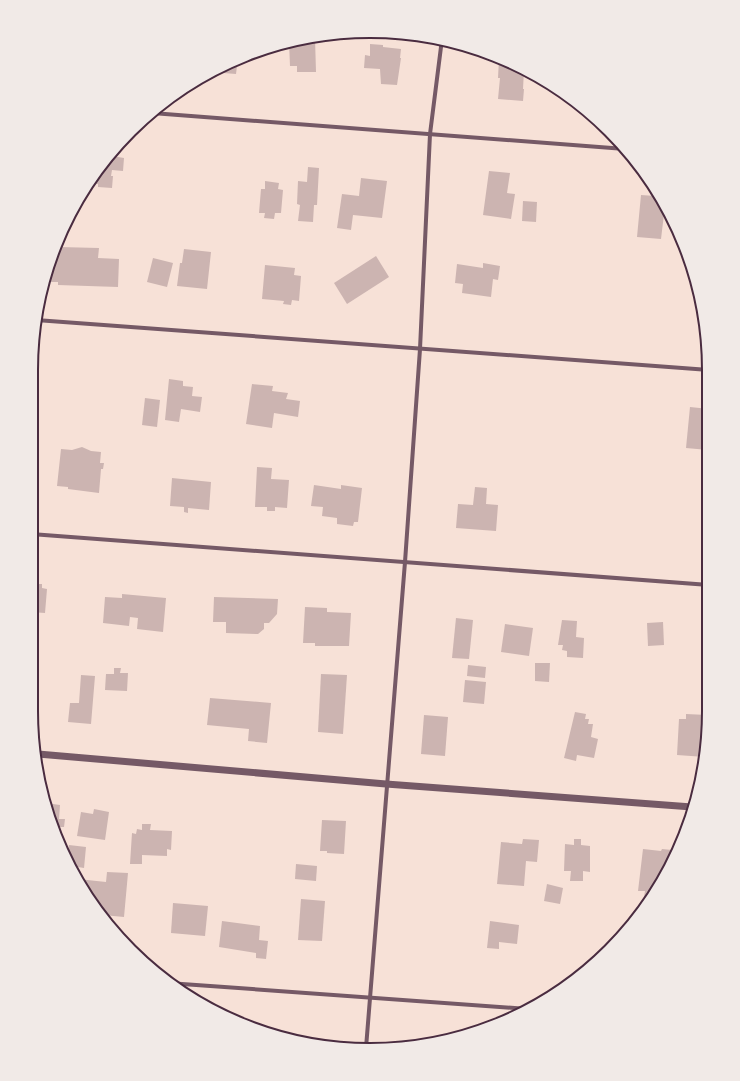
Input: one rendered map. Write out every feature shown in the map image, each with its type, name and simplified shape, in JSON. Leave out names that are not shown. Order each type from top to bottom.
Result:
[{"type":"street","points":[[367,1043],[386,784],[405,562],[420,349],[430,134],[441,45]]},
{"type":"street","points":[[159,114],[618,148]]},
{"type":"street","points":[[42,320],[702,369]]},
{"type":"street","points":[[38,535],[702,584]]},
{"type":"street","points":[[41,754],[386,784],[688,807]]},
{"type":"street","points":[[182,984],[518,1008]]},
{"type":"building","points":[[315,43],[316,72],[297,72],[297,66],[290,66],[289,48]]},
{"type":"building","points":[[370,44],[401,49],[397,85],[381,84],[380,69],[364,68],[365,55],[370,56]]},
{"type":"building","points":[[499,64],[524,76],[523,101],[498,99],[500,78],[498,78]]},
{"type":"building","points":[[237,66],[236,74],[221,73]]},
{"type":"building","points":[[116,157],[124,158],[123,171],[112,170],[112,188],[98,187],[98,184],[96,184]]},
{"type":"building","points":[[308,167],[319,168],[317,205],[314,205],[313,222],[298,221],[300,205],[297,204],[298,181],[307,182]]},
{"type":"building","points":[[489,171],[510,173],[507,193],[515,194],[511,219],[483,215]]},
{"type":"building","points":[[361,178],[387,181],[382,218],[353,215],[351,230],[337,228],[342,194],[359,196]]},
{"type":"building","points":[[265,181],[279,183],[278,189],[283,190],[281,213],[275,213],[274,219],[264,218],[265,213],[259,213],[261,189],[265,189]]},
{"type":"building","points":[[641,195],[653,196],[664,215],[661,239],[637,237]]},
{"type":"building","points":[[523,201],[537,202],[536,222],[522,221]]},
{"type":"building","points":[[62,247],[99,248],[98,258],[119,259],[118,287],[58,285],[58,282],[50,282]]},
{"type":"building","points":[[184,249],[211,252],[207,289],[177,286],[180,263],[182,263]]},
{"type":"building","points":[[376,256],[389,277],[347,304],[334,283]]},
{"type":"building","points":[[153,258],[173,263],[167,287],[147,282]]},
{"type":"building","points":[[483,263],[500,266],[498,280],[493,279],[491,297],[462,293],[463,284],[455,283],[457,264],[483,268]]},
{"type":"building","points":[[265,265],[295,268],[294,275],[301,276],[299,301],[292,300],[291,305],[283,304],[284,301],[262,299]]},
{"type":"building","points":[[169,379],[183,381],[183,386],[193,387],[192,396],[202,397],[200,412],[181,409],[179,422],[165,420]]},
{"type":"building","points":[[252,384],[273,386],[272,391],[288,393],[286,399],[300,401],[298,417],[274,413],[272,428],[246,424]]},
{"type":"building","points":[[145,398],[160,400],[157,427],[142,425]]},
{"type":"building","points":[[690,407],[702,408],[702,449],[686,448]]},
{"type":"building","points":[[82,447],[91,451],[101,452],[100,463],[104,463],[103,469],[101,469],[99,493],[57,486],[61,449],[72,450]]},
{"type":"building","points":[[257,467],[272,468],[271,479],[289,480],[287,508],[275,507],[275,511],[267,511],[267,507],[255,507]]},
{"type":"building","points":[[172,478],[211,482],[209,510],[188,508],[188,513],[184,512],[184,507],[170,506]]},
{"type":"building","points":[[314,485],[341,489],[341,485],[362,488],[358,522],[354,522],[353,526],[337,524],[337,518],[322,516],[323,507],[311,506]]},
{"type":"building","points":[[475,487],[487,488],[486,504],[498,505],[496,531],[456,528],[458,504],[473,505]]},
{"type":"building","points":[[38,584],[42,584],[42,588],[47,589],[45,613],[38,612]]},
{"type":"building","points":[[122,594],[166,598],[163,632],[137,629],[138,618],[130,617],[129,626],[103,623],[105,597],[122,598]]},
{"type":"building","points":[[214,597],[278,599],[277,614],[269,623],[264,623],[264,629],[258,634],[226,633],[226,622],[213,622]]},
{"type":"building","points":[[305,607],[327,608],[327,612],[351,613],[349,646],[315,646],[315,643],[303,643]]},
{"type":"building","points":[[456,618],[473,620],[469,659],[452,658]]},
{"type":"building","points":[[562,620],[577,621],[576,637],[584,638],[583,658],[567,657],[567,651],[562,650],[563,645],[558,645]]},
{"type":"building","points":[[663,622],[664,645],[648,646],[647,623]]},
{"type":"building","points":[[505,624],[533,628],[529,656],[501,652]]},
{"type":"building","points":[[535,663],[550,663],[549,682],[535,681]]},
{"type":"building","points":[[468,665],[486,667],[485,678],[467,676]]},
{"type":"building","points":[[114,668],[121,668],[120,673],[128,673],[127,691],[105,690],[106,674],[114,674]]},
{"type":"building","points":[[321,674],[347,675],[343,734],[318,732]]},
{"type":"building","points":[[81,675],[95,676],[91,724],[68,722],[70,703],[79,703]]},
{"type":"building","points":[[465,680],[486,682],[484,704],[463,702]]},
{"type":"building","points":[[210,698],[271,703],[267,743],[248,741],[249,729],[207,725]]},
{"type":"building","points":[[575,712],[586,714],[585,719],[589,719],[588,724],[593,724],[591,737],[598,739],[594,758],[577,755],[576,761],[564,758]]},
{"type":"building","points":[[686,714],[702,715],[699,757],[677,755],[679,719],[686,719]]},
{"type":"building","points":[[424,715],[448,717],[445,756],[421,754]]},
{"type":"building","points":[[51,804],[60,805],[59,819],[65,819],[64,827],[59,827]]},
{"type":"building","points":[[94,809],[109,812],[105,840],[77,836],[81,812],[93,814]]},
{"type":"building","points":[[322,820],[346,821],[344,854],[320,851]]},
{"type":"building","points":[[142,824],[151,824],[150,830],[172,831],[171,850],[167,849],[167,856],[142,855],[142,864],[130,864],[132,833],[136,834],[137,829],[142,830]]},
{"type":"building","points":[[523,839],[539,840],[537,862],[526,861],[524,886],[497,884],[501,842],[522,844]]},
{"type":"building","points":[[574,839],[581,839],[581,845],[590,846],[590,872],[583,871],[583,881],[570,881],[571,871],[564,871],[565,844],[574,845]]},
{"type":"building","points":[[69,845],[86,847],[84,868],[77,867],[68,850]]},
{"type":"building","points":[[643,849],[661,851],[662,849],[672,850],[658,877],[644,897],[645,891],[638,891]]},
{"type":"building","points":[[296,864],[317,866],[316,881],[295,879]]},
{"type":"building","points":[[107,872],[128,873],[124,917],[109,916],[84,880],[106,882]]},
{"type":"building","points":[[547,884],[563,888],[560,904],[544,901]]},
{"type":"building","points":[[301,899],[325,901],[322,941],[298,940]]},
{"type":"building","points":[[173,903],[208,906],[205,936],[171,933]]},
{"type":"building","points":[[222,921],[260,926],[259,940],[268,941],[266,959],[256,958],[256,953],[219,947]]},
{"type":"building","points":[[490,921],[519,925],[517,944],[499,942],[499,949],[487,948]]}]
